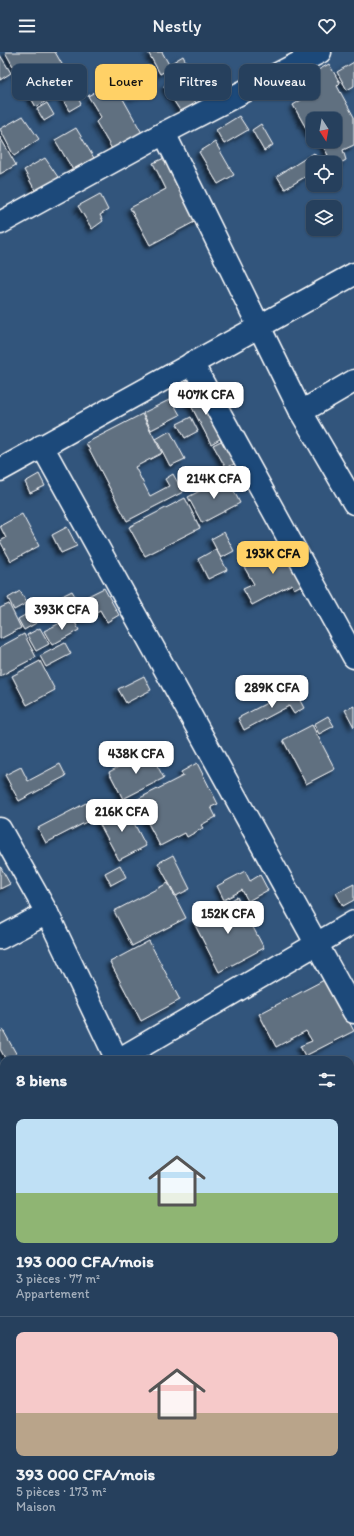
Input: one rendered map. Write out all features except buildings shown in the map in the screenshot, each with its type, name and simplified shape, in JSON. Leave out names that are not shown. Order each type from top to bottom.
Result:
[{"type":"street","points":[[0,223],[164,133],[320,52]]},
{"type":"street","points":[[164,133],[301,412],[354,503]]},
{"type":"street","points":[[0,470],[354,274]]},
{"type":"street","points":[[192,363],[354,657]]},
{"type":"street","points":[[301,412],[354,381]]},
{"type":"street","points":[[42,446],[354,1012]]},
{"type":"street","points":[[0,830],[47,913],[115,1056]]},
{"type":"street","points":[[0,938],[47,913]]},
{"type":"street","points":[[124,1056],[354,922]]}]
